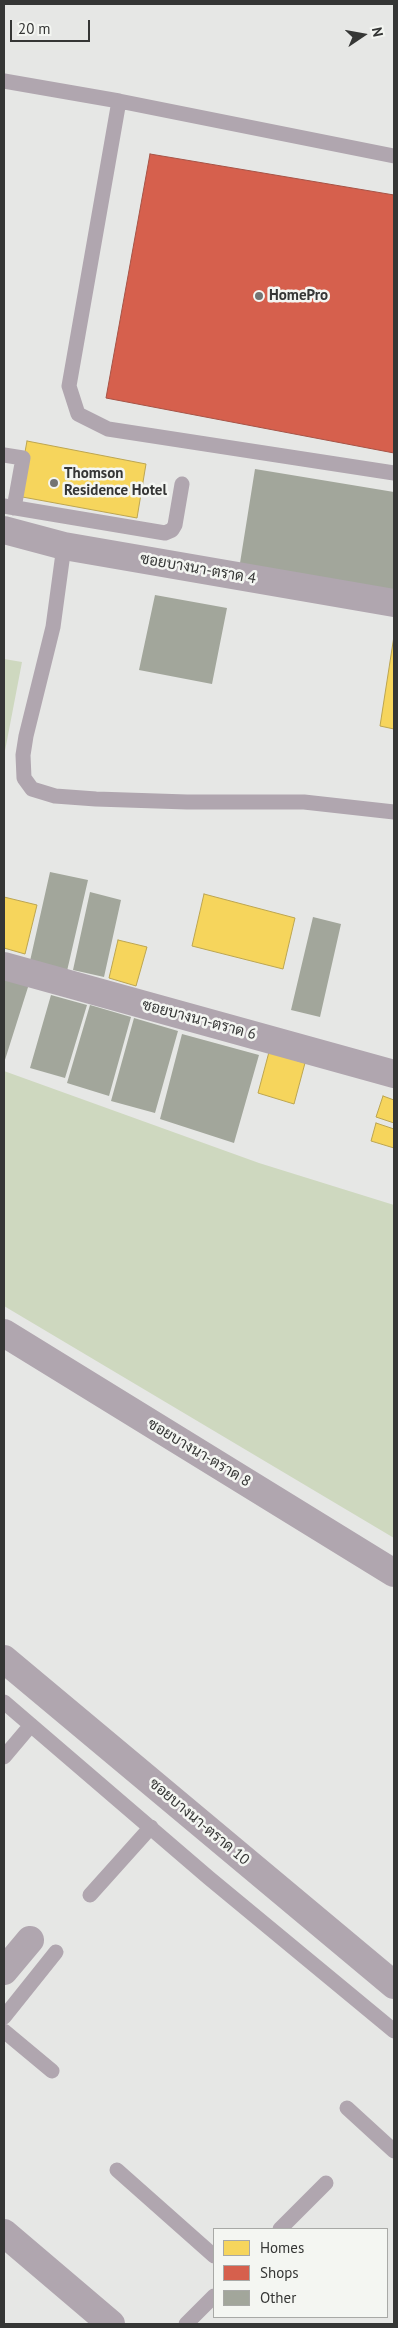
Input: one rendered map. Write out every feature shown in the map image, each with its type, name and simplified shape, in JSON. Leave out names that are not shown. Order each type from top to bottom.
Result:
[{"type":"street","name":"ซอยบางนา-ตราด 4","points":[[7,515],[64,546],[394,603]]},
{"type":"street","name":"ซอยบางนา-ตราด 6","points":[[4,966],[394,1074]]},
{"type":"street","name":"ซอยบางนา-ตราด 8","points":[[4,1334],[394,1573]]},
{"type":"street","name":"ซอยบางนา-ตราด 10","points":[[4,1659],[394,1985]]},
{"type":"street","points":[[4,1971],[30,1940]]},
{"type":"street","points":[[9,2247],[111,2324]]},
{"type":"lane","points":[[4,81],[119,101],[394,156]]},
{"type":"lane","points":[[119,101],[69,386],[78,414],[108,429],[394,473]]},
{"type":"lane","points":[[4,455],[22,458],[7,515],[165,534],[172,530],[175,525],[182,484]]},
{"type":"lane","points":[[64,546],[53,627],[23,755],[24,778],[32,789],[55,796],[80,798],[187,802],[304,802],[394,812]]},
{"type":"lane","points":[[4,1702],[394,2031]]},
{"type":"lane","points":[[4,1756],[31,1725]]},
{"type":"lane","points":[[90,1896],[151,1827]]},
{"type":"lane","points":[[4,2017],[56,1952]]},
{"type":"lane","points":[[4,2031],[52,2072]]},
{"type":"lane","points":[[347,2108],[394,2151]]},
{"type":"lane","points":[[116,2170],[213,2255]]},
{"type":"lane","points":[[281,2228],[326,2183]]},
{"type":"lane","points":[[186,2324],[213,2297]]},
{"type":"green space","points":[[4,659],[22,662],[4,756]]},
{"type":"green space","points":[[4,1071],[259,1163],[394,1205],[394,1538],[4,1306]]},
{"type":"building: Homes","points":[[27,441],[146,464],[137,518],[17,496]]},
{"type":"building: Homes","points":[[394,636],[394,729],[380,726]]},
{"type":"building: Homes","points":[[204,894],[295,918],[283,969],[192,946]]},
{"type":"building: Homes","points":[[4,897],[37,905],[25,954],[4,948]]},
{"type":"building: Homes","points":[[118,940],[147,947],[136,986],[109,978]]},
{"type":"building: Homes","points":[[269,1052],[305,1063],[294,1104],[258,1093]]},
{"type":"building: Homes","points":[[383,1096],[394,1100],[394,1123],[376,1117]]},
{"type":"building: Homes","points":[[376,1123],[394,1129],[394,1148],[371,1141]]},
{"type":"building: Shops","name":"HomePro","points":[[150,154],[394,195],[394,453],[106,398]]},
{"type":"building: Other","points":[[255,469],[394,492],[394,593],[240,563]]},
{"type":"building: Other","points":[[155,595],[227,608],[212,684],[139,670]]},
{"type":"building: Other","points":[[50,872],[88,880],[67,971],[30,961]]},
{"type":"building: Other","points":[[90,892],[121,900],[104,977],[73,970]]},
{"type":"building: Other","points":[[313,917],[341,924],[320,1017],[291,1010]]},
{"type":"building: Other","points":[[4,977],[29,984],[4,1063]]},
{"type":"building: Other","points":[[51,995],[87,1005],[65,1078],[30,1068]]},
{"type":"building: Other","points":[[90,1005],[131,1017],[109,1096],[67,1083]]},
{"type":"building: Other","points":[[134,1018],[178,1031],[155,1113],[111,1101]]},
{"type":"building: Other","points":[[182,1034],[259,1055],[234,1143],[160,1119]]},
{"type":"place","name":"HomePro","points":[[259,296]]},
{"type":"place","name":"Thomson Residence Hotel","points":[[54,483]]}]
